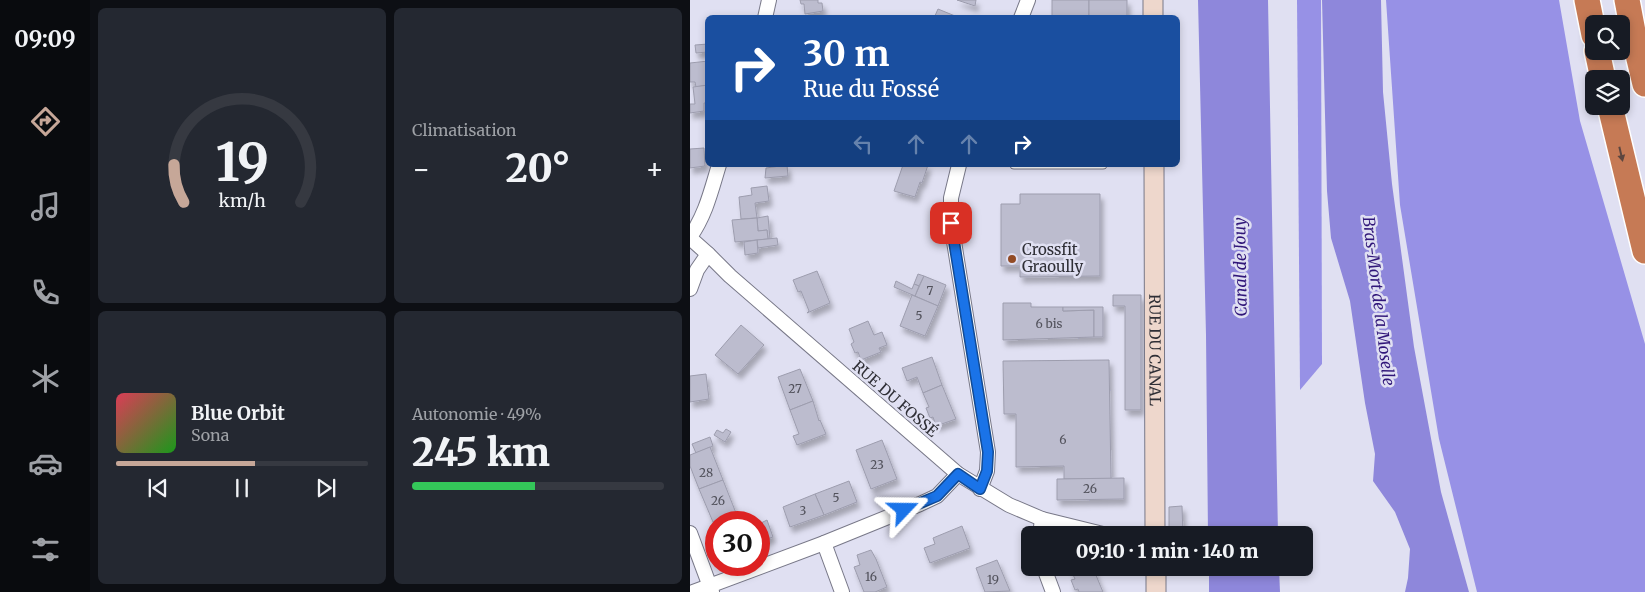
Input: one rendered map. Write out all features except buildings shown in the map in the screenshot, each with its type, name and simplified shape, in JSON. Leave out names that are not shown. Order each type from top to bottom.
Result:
[{"type":"highway","points":[[1587,0],[1590,15]]},
{"type":"highway","points":[[1627,0],[1645,84]]},
{"type":"highway","points":[[1612,115],[1645,251]]},
{"type":"street","points":[[766,15],[769,0]]},
{"type":"street","points":[[1021,15],[1028,0]]},
{"type":"street","points":[[1153,0],[1153,15]]},
{"type":"street","points":[[690,238],[707,208],[719,167]]},
{"type":"street","points":[[959,167],[951,198],[951,223],[988,452],[987,471],[980,489]]},
{"type":"street","name":"RUE DU CANAL","points":[[1154,167],[1155,526]]},
{"type":"street","name":"RUE DU FOSSÉ","points":[[690,238],[730,276],[958,474],[1009,505],[1042,519],[1070,526]]},
{"type":"street","points":[[690,289],[698,270],[708,254]]},
{"type":"street","points":[[693,592],[711,589],[937,496],[958,474]]},
{"type":"street","points":[[1041,526],[1042,519]]},
{"type":"street","points":[[690,533],[711,589]]},
{"type":"street","points":[[824,543],[842,592]]},
{"type":"street","points":[[1047,576],[1053,592]]},
{"type":"street","points":[[1156,576],[1156,592]]},
{"type":"shaded area","points":[[1297,0],[1321,0],[1322,364],[1300,390]]},
{"type":"shaded area","points":[[1386,0],[1559,0],[1580,121],[1645,344],[1645,592],[1477,592],[1439,439],[1400,205]]},
{"type":"water","name":"Canal de Jouy","points":[[1198,0],[1268,0],[1278,526],[1208,526],[1206,335]]},
{"type":"water","name":"Bras-Mort de la Moselle","points":[[1322,0],[1381,0],[1383,92],[1392,184],[1414,347],[1441,492],[1469,592],[1405,592],[1410,549],[1395,512],[1373,481],[1375,454],[1365,403],[1350,301],[1331,238],[1327,191]]},
{"type":"water","points":[[1209,576],[1279,576],[1280,592],[1209,592]]},
{"type":"place","name":"Crossfit Graoully","points":[[1012,259]]},
{"type":"route","points":[[904,510],[937,496],[958,474],[980,489],[987,471],[988,452],[951,223]]}]
